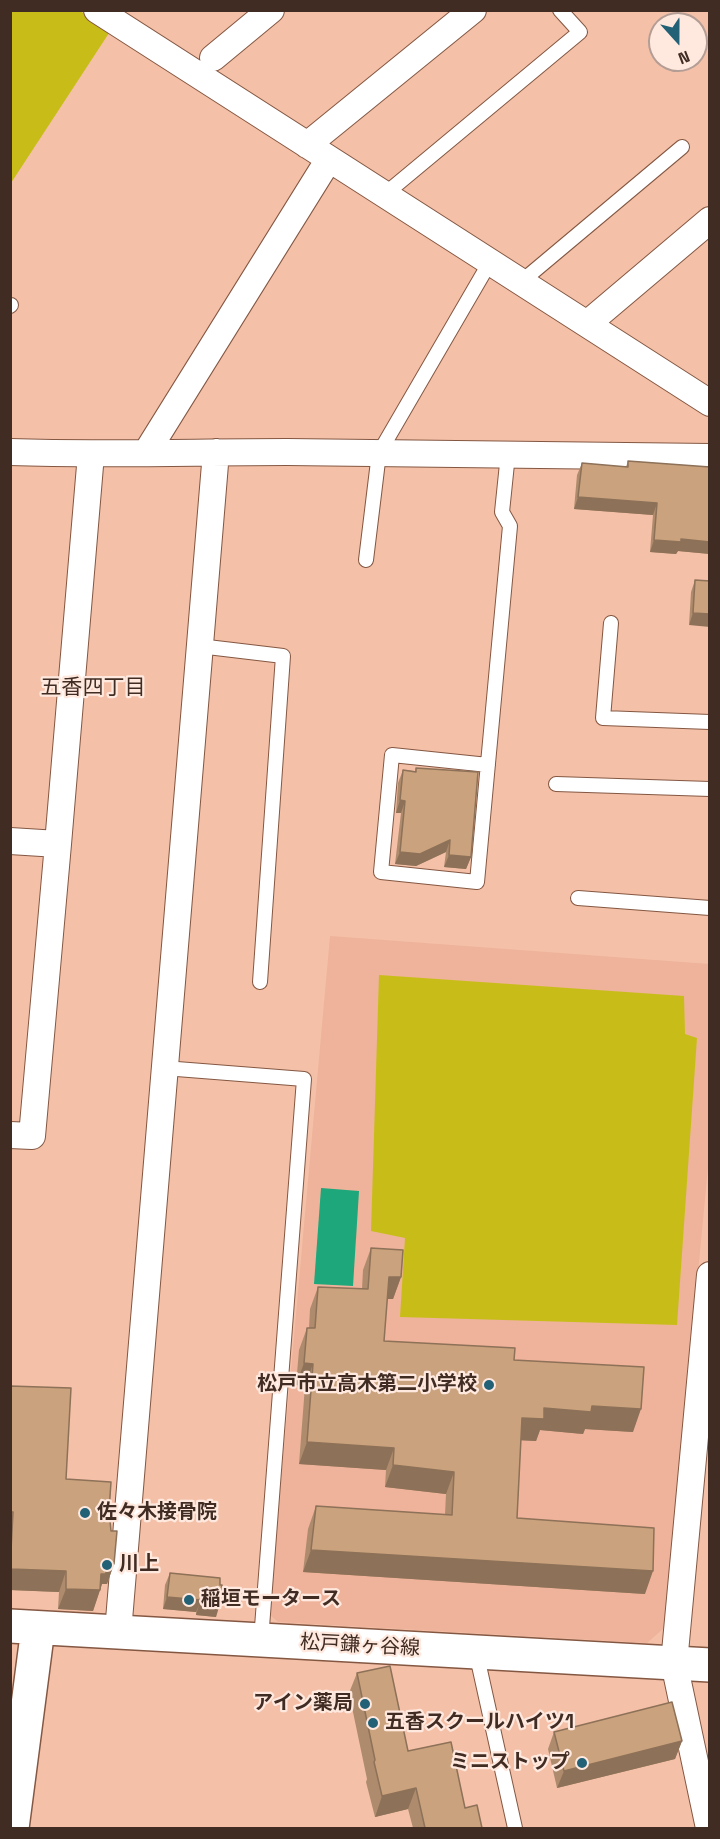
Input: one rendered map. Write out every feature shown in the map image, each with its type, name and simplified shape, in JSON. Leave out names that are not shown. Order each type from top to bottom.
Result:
[{"type":"main road","name":"松戸鎌ヶ谷線","points":[[24,1627],[710,1665]]},
{"type":"main road","points":[[12,1828],[24,1627]]},
{"type":"street","points":[[213,58],[272,10]]},
{"type":"street","points":[[307,145],[473,10]]},
{"type":"street","points":[[108,13],[384,195],[710,403]]},
{"type":"street","points":[[146,453],[329,159]]},
{"type":"street","points":[[587,324],[710,220]]},
{"type":"street","points":[[10,452],[710,457]]},
{"type":"street","points":[[118,1632],[216,452]]},
{"type":"street","points":[[10,1135],[32,1136],[91,454]]},
{"type":"street","points":[[10,841],[58,844]]},
{"type":"street","points":[[709,1828],[674,1663],[710,1275]]},
{"type":"lane","points":[[384,195],[579,32],[560,10]]},
{"type":"lane","points":[[520,282],[682,147]]},
{"type":"lane","points":[[366,560],[379,453],[490,262]]},
{"type":"lane","points":[[488,765],[392,755],[381,872],[477,882],[488,765],[510,526],[502,512],[508,454]]},
{"type":"lane","points":[[612,622],[603,717],[710,722]]},
{"type":"lane","points":[[199,646],[283,656],[260,982]]},
{"type":"lane","points":[[556,784],[710,789]]},
{"type":"lane","points":[[578,898],[710,908]]},
{"type":"lane","points":[[164,1068],[304,1079],[261,1640]]},
{"type":"lane","points":[[476,1652],[515,1828]]},
{"type":"shaded area","points":[[11,11],[80,11],[111,30],[11,183]]},
{"type":"shaded area","name":"松戸市立高木第二小学校","points":[[330,936],[709,964],[709,1157],[664,1628],[647,1643],[278,1622],[269,1614]]},
{"type":"shaded area","points":[[379,975],[684,996],[685,1034],[697,1038],[677,1325],[400,1317],[405,1238],[371,1231]]},
{"type":"shaded area","points":[[321,1188],[359,1191],[353,1286],[314,1284]]},
{"type":"building","points":[[628,461],[710,467],[710,542],[681,539],[681,542],[654,540],[657,503],[578,497],[582,463],[628,467]]},
{"type":"building","points":[[695,580],[710,581],[710,614],[693,613]]},
{"type":"building","points":[[416,768],[478,772],[471,857],[449,855],[450,840],[420,854],[400,852],[405,801],[400,800],[403,770],[416,772]]},
{"type":"building","points":[[371,1248],[403,1250],[401,1277],[389,1277],[384,1341],[515,1348],[514,1360],[644,1367],[641,1409],[592,1406],[591,1412],[544,1408],[544,1419],[522,1418],[517,1518],[654,1528],[653,1571],[311,1550],[316,1506],[452,1515],[454,1472],[393,1465],[394,1448],[307,1442],[313,1364],[304,1363],[307,1328],[315,1328],[318,1287],[368,1289]]},
{"type":"building","points":[[10,1386],[71,1388],[66,1479],[111,1482],[109,1511],[111,1531],[117,1531],[114,1564],[106,1564],[106,1574],[101,1574],[100,1590],[66,1589],[66,1571],[10,1569],[13,1512],[10,1512]]},
{"type":"building","points":[[170,1573],[220,1578],[220,1585],[222,1585],[220,1604],[167,1597]]},
{"type":"building","points":[[390,1666],[408,1751],[451,1742],[465,1808],[477,1805],[482,1828],[425,1828],[416,1788],[382,1796],[357,1673]]},
{"type":"building","points":[[672,1702],[682,1741],[564,1771],[554,1732]]},
{"type":"place","name":"松戸市立高木第二小学校","points":[[489,1385]]},
{"type":"place","name":"佐々木接骨院","points":[[85,1513]]},
{"type":"place","name":"川上","points":[[107,1565]]},
{"type":"place","name":"稲垣モータース","points":[[189,1600]]},
{"type":"place","name":"アイン薬局","points":[[365,1704]]},
{"type":"place","name":"五香スクールハイツ1","points":[[373,1723]]},
{"type":"place","name":"ミニストップ","points":[[582,1763]]},
{"type":"district","name":"五香四丁目","points":[[93,688]]}]
